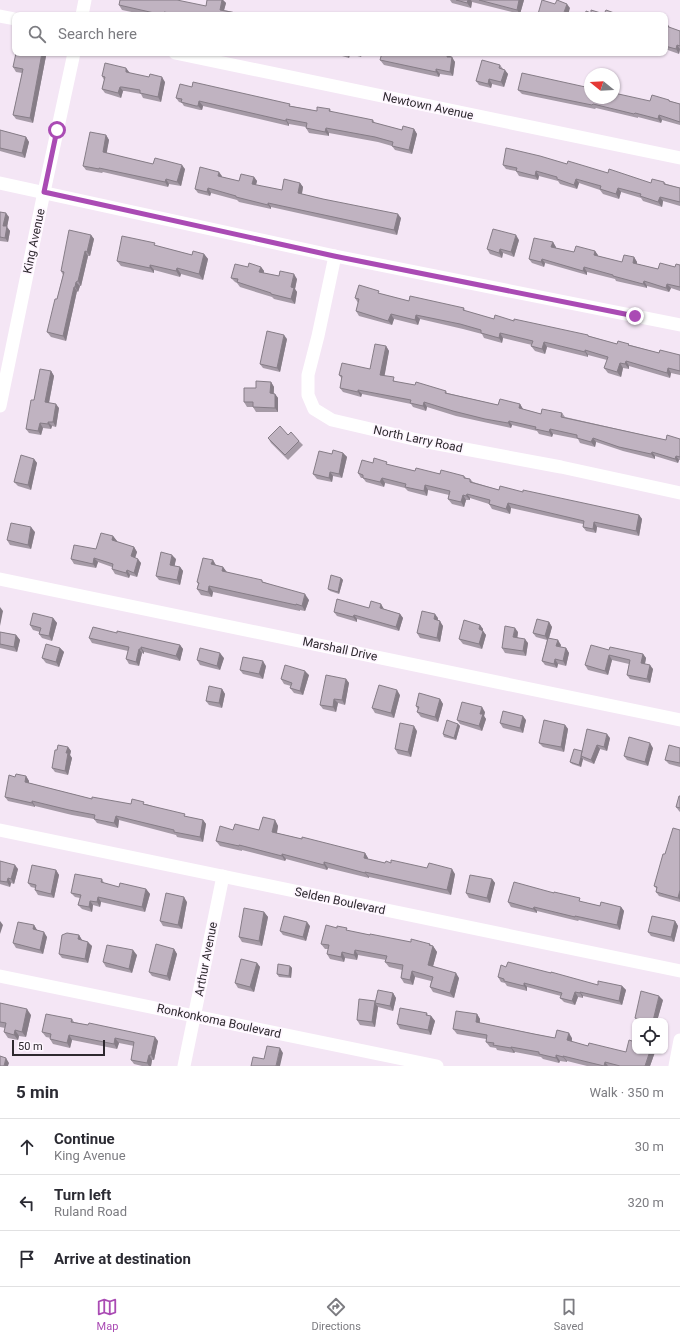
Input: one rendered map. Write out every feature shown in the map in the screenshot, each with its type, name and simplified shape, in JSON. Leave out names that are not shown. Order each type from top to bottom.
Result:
[{"type":"street","points":[[83,12],[85,0]]},
{"type":"street","points":[[0,16],[12,18]]},
{"type":"street","name":"King Avenue","points":[[0,406],[73,56]]},
{"type":"street","name":"Newtown Avenue","points":[[189,56],[680,158]]},
{"type":"street","points":[[0,183],[334,256],[680,325]]},
{"type":"street","name":"North Larry Road","points":[[334,256],[318,336],[308,375],[308,394],[314,409],[332,420],[347,424],[422,441],[561,467],[680,493]]},
{"type":"street","name":"Marshall Drive","points":[[0,579],[680,720]]},
{"type":"street","name":"Selden Boulevard","points":[[0,830],[680,971]]},
{"type":"street","name":"Arthur Avenue","points":[[184,1066],[223,876]]},
{"type":"street","name":"Ronkonkoma Boulevard","points":[[0,976],[437,1066]]},
{"type":"street","points":[[675,1066],[680,1040]]},
{"type":"building","points":[[120,0],[177,0],[206,6],[207,0],[222,0],[220,10],[231,12],[150,12],[119,5]]},
{"type":"building","points":[[456,0],[468,0],[467,3]]},
{"type":"building","points":[[479,0],[519,0],[517,10]]},
{"type":"building","points":[[542,0],[555,4],[557,0],[567,4],[564,12],[539,12]]},
{"type":"building","points":[[668,27],[680,31],[680,46],[677,45],[676,49],[668,47]]},
{"type":"building","points":[[15,56],[41,56],[30,118],[13,115],[23,69],[13,67]]},
{"type":"building","points":[[381,56],[452,57],[450,72],[436,69],[436,72],[380,60]]},
{"type":"building","points":[[482,60],[500,65],[499,68],[505,70],[501,82],[489,79],[488,84],[476,81]]},
{"type":"building","points":[[105,63],[126,68],[126,72],[149,77],[150,74],[162,77],[158,97],[140,93],[140,90],[122,87],[120,87],[118,93],[102,89],[105,77],[102,76]]},
{"type":"building","points":[[522,73],[584,87],[584,103],[518,90]]},
{"type":"building","points":[[193,82],[290,104],[289,106],[317,111],[317,107],[330,109],[329,111],[373,120],[372,122],[402,130],[403,126],[414,129],[409,150],[392,146],[393,142],[375,137],[326,128],[325,132],[306,128],[307,123],[286,119],[286,121],[199,101],[198,106],[196,106],[181,102],[182,99],[176,98],[180,84],[192,87]]},
{"type":"building","points":[[620,94],[650,101],[652,95],[680,104],[680,122],[659,115],[658,119],[593,104],[620,104]]},
{"type":"building","points":[[0,130],[26,137],[22,153],[0,148]]},
{"type":"building","points":[[90,132],[106,135],[103,152],[153,164],[155,158],[182,165],[177,182],[166,179],[165,182],[83,166]]},
{"type":"building","points":[[506,148],[567,164],[568,161],[608,173],[609,169],[651,183],[652,179],[664,182],[664,184],[680,188],[680,202],[660,197],[658,202],[640,196],[641,194],[618,188],[616,194],[600,189],[601,186],[576,179],[574,185],[557,179],[557,177],[536,171],[535,176],[516,171],[517,168],[503,165]]},
{"type":"building","points":[[200,167],[219,172],[218,176],[239,181],[241,174],[254,177],[252,184],[282,190],[284,179],[300,183],[298,193],[398,214],[394,230],[268,203],[268,205],[208,188],[207,192],[195,189]]},
{"type":"building","points":[[0,212],[6,213],[3,226],[7,226],[5,238],[0,237]]},
{"type":"building","points":[[493,229],[516,235],[511,252],[500,249],[499,253],[487,249]]},
{"type":"building","points":[[69,230],[91,235],[87,252],[85,251],[78,281],[74,287],[63,336],[47,332],[55,299],[57,299],[64,272],[61,271]]},
{"type":"building","points":[[122,236],[155,243],[154,245],[192,255],[193,251],[204,254],[199,274],[177,268],[176,271],[150,265],[150,268],[117,261]]},
{"type":"building","points":[[534,238],[553,242],[551,247],[574,252],[576,246],[595,251],[594,255],[622,262],[624,255],[634,257],[633,263],[658,269],[660,263],[675,267],[676,264],[680,265],[680,287],[667,284],[666,288],[644,281],[643,284],[584,267],[583,271],[542,259],[541,262],[529,259]]},
{"type":"building","points":[[249,263],[261,267],[259,272],[279,276],[280,271],[294,274],[291,287],[294,288],[291,299],[271,294],[237,282],[238,279],[231,278],[235,264],[248,267]]},
{"type":"building","points":[[359,285],[379,291],[378,293],[409,301],[410,296],[464,308],[463,310],[494,319],[495,315],[514,321],[514,319],[588,335],[617,344],[618,341],[659,353],[660,350],[680,355],[680,371],[668,368],[667,373],[626,361],[625,364],[620,363],[617,372],[604,368],[608,357],[585,350],[585,352],[544,342],[542,349],[531,346],[533,341],[500,333],[499,338],[481,333],[481,330],[460,324],[416,315],[415,320],[391,314],[388,321],[356,311],[359,299],[355,298]]},
{"type":"building","points":[[267,331],[284,335],[277,368],[260,364]]},
{"type":"building","points":[[375,344],[386,346],[380,375],[394,377],[393,381],[415,385],[416,382],[446,391],[445,393],[498,405],[500,399],[520,404],[519,408],[541,414],[542,409],[562,413],[561,417],[666,440],[667,435],[680,439],[680,457],[676,456],[675,459],[652,452],[651,454],[619,447],[593,438],[591,442],[577,438],[577,435],[550,429],[549,432],[535,429],[536,427],[509,421],[508,423],[485,419],[424,402],[423,406],[410,403],[411,400],[340,388],[342,376],[339,375],[342,363],[370,369]]},
{"type":"building","points":[[40,369],[51,371],[45,402],[56,404],[53,422],[48,422],[48,424],[40,423],[38,431],[26,429],[31,400],[34,400]]},
{"type":"building","points":[[256,381],[271,382],[270,393],[275,394],[275,408],[253,407],[253,402],[244,402],[244,388],[256,388]]},
{"type":"building","points":[[280,426],[288,435],[291,432],[299,441],[285,455],[268,438]]},
{"type":"building","points":[[333,450],[343,453],[339,474],[330,472],[329,478],[313,474],[319,451],[332,454]]},
{"type":"building","points":[[21,455],[34,459],[28,485],[14,482]]},
{"type":"building","points":[[374,458],[387,462],[386,464],[415,471],[416,468],[440,474],[441,470],[464,476],[464,478],[470,479],[470,482],[499,490],[500,486],[523,492],[523,490],[639,515],[636,531],[594,522],[593,529],[583,527],[584,521],[508,503],[506,509],[489,504],[490,500],[467,494],[466,496],[463,495],[461,502],[448,499],[450,491],[425,485],[424,491],[405,487],[406,484],[382,478],[380,482],[363,478],[363,475],[358,473],[362,460],[373,463]]},
{"type":"building","points":[[11,523],[31,527],[28,545],[7,540]]},
{"type":"building","points":[[101,533],[113,536],[112,540],[134,547],[131,556],[138,559],[134,573],[127,570],[126,573],[112,569],[113,564],[94,558],[93,564],[71,559],[74,545],[96,549]]},
{"type":"building","points":[[161,552],[172,555],[170,565],[180,567],[177,580],[156,576]]},
{"type":"building","points":[[203,558],[213,560],[211,564],[223,567],[222,571],[262,580],[262,582],[305,594],[302,606],[209,586],[208,592],[197,589],[199,583],[197,582]]},
{"type":"building","points":[[331,575],[341,578],[338,592],[328,589]]},
{"type":"building","points":[[337,599],[369,608],[371,601],[381,604],[380,608],[400,614],[396,627],[354,615],[353,617],[334,612]]},
{"type":"building","points":[[422,611],[435,614],[434,619],[440,621],[437,638],[417,633]]},
{"type":"building","points":[[33,613],[53,618],[49,636],[39,634],[41,628],[30,625]]},
{"type":"building","points":[[537,619],[549,622],[545,636],[533,633]]},
{"type":"building","points":[[464,620],[480,625],[479,629],[483,631],[479,644],[459,639]]},
{"type":"building","points":[[505,626],[515,628],[513,637],[525,639],[523,651],[502,648]]},
{"type":"building","points":[[93,627],[180,645],[176,656],[141,647],[141,649],[139,649],[136,662],[126,659],[129,647],[89,638]]},
{"type":"building","points":[[0,632],[16,635],[14,647],[0,644]]},
{"type":"building","points":[[548,638],[558,640],[556,646],[566,648],[563,661],[555,659],[554,664],[542,661]]},
{"type":"building","points":[[46,644],[60,648],[56,662],[42,658]]},
{"type":"building","points":[[591,645],[609,650],[610,647],[643,654],[641,663],[650,665],[647,679],[627,675],[630,660],[609,655],[605,671],[585,665]]},
{"type":"building","points":[[200,648],[220,653],[217,666],[197,660]]},
{"type":"building","points":[[243,657],[263,661],[259,674],[240,670]]},
{"type":"building","points":[[285,665],[305,671],[300,691],[290,688],[292,683],[281,679]]},
{"type":"building","points":[[326,675],[346,679],[342,700],[334,699],[333,707],[320,705]]},
{"type":"building","points":[[379,685],[397,690],[391,713],[372,708]]},
{"type":"building","points":[[209,686],[222,689],[219,703],[206,701]]},
{"type":"building","points":[[419,693],[440,699],[435,717],[417,712],[419,707],[416,706]]},
{"type":"building","points":[[462,702],[482,707],[480,714],[483,714],[479,726],[457,720]]},
{"type":"building","points":[[503,711],[523,716],[520,728],[500,723]]},
{"type":"building","points":[[447,720],[458,724],[454,738],[443,734]]},
{"type":"building","points":[[544,720],[565,725],[561,747],[539,743]]},
{"type":"building","points":[[400,723],[414,726],[408,752],[395,749]]},
{"type":"building","points":[[587,729],[607,734],[604,747],[597,745],[591,760],[581,756]]},
{"type":"building","points":[[629,737],[650,743],[645,762],[624,756]]},
{"type":"building","points":[[58,745],[68,747],[66,753],[68,753],[65,771],[52,768],[55,750],[57,750]]},
{"type":"building","points":[[669,745],[680,748],[680,763],[665,760]]},
{"type":"building","points":[[574,749],[582,751],[579,765],[570,762]]},
{"type":"building","points":[[16,774],[26,776],[25,782],[92,799],[92,797],[131,804],[132,799],[144,802],[143,804],[203,820],[200,837],[174,832],[174,830],[116,816],[114,823],[94,819],[95,815],[32,801],[32,803],[5,797],[9,775],[15,777]]},
{"type":"building","points":[[680,796],[680,808],[676,807]]},
{"type":"building","points":[[263,817],[275,820],[272,832],[302,839],[302,837],[365,853],[364,858],[385,863],[386,861],[391,863],[391,860],[427,868],[429,863],[452,869],[447,890],[365,873],[324,862],[324,865],[282,854],[282,856],[216,841],[220,826],[233,830],[235,824],[259,830]]},
{"type":"building","points":[[673,828],[680,830],[680,890],[678,898],[656,892],[657,887],[654,886],[663,854],[665,854]]},
{"type":"building","points":[[0,861],[15,865],[11,879],[8,878],[7,882],[0,881]]},
{"type":"building","points":[[32,865],[56,870],[51,894],[35,890],[36,885],[28,883]]},
{"type":"building","points":[[75,874],[102,879],[101,882],[119,887],[120,883],[146,889],[142,907],[98,897],[97,902],[90,901],[89,907],[78,905],[81,895],[71,893]]},
{"type":"building","points":[[470,875],[492,879],[487,898],[466,893]]},
{"type":"building","points":[[514,882],[554,893],[580,898],[579,901],[600,906],[601,902],[621,907],[617,925],[534,907],[533,909],[508,902]]},
{"type":"building","points":[[166,893],[184,897],[178,925],[160,921]]},
{"type":"building","points":[[244,908],[264,912],[259,941],[239,937]]},
{"type":"building","points":[[284,916],[307,922],[303,937],[280,931]]},
{"type":"building","points":[[652,916],[675,921],[671,937],[648,932]]},
{"type":"building","points":[[18,922],[34,925],[33,929],[44,932],[40,950],[13,943]]},
{"type":"building","points":[[326,925],[337,928],[337,926],[347,928],[346,930],[370,935],[411,942],[411,939],[430,944],[429,945],[433,946],[428,965],[456,973],[450,993],[430,987],[433,977],[412,971],[410,980],[401,978],[403,965],[385,962],[387,956],[355,950],[354,955],[342,952],[341,957],[327,954],[329,945],[321,944]]},
{"type":"building","points":[[67,933],[79,935],[78,939],[88,942],[85,959],[59,954],[62,935]]},
{"type":"building","points":[[156,944],[174,949],[167,976],[149,972]]},
{"type":"building","points":[[107,945],[133,950],[129,969],[103,962]]},
{"type":"building","points":[[241,959],[257,963],[250,987],[235,983]]},
{"type":"building","points":[[508,962],[598,985],[598,981],[622,986],[619,1001],[575,992],[572,1001],[560,998],[562,993],[524,983],[524,986],[504,981],[504,979],[498,977],[501,965],[506,967]]},
{"type":"building","points":[[278,964],[290,966],[289,976],[277,974]]},
{"type":"building","points":[[378,990],[393,993],[390,1006],[375,1003]]},
{"type":"building","points":[[641,991],[659,996],[654,1018],[635,1018]]},
{"type":"building","points":[[359,999],[375,1001],[372,1022],[357,1020]]},
{"type":"building","points":[[0,1003],[27,1009],[22,1032],[15,1030],[14,1035],[4,1032],[6,1023],[0,1022]]},
{"type":"building","points":[[400,1008],[427,1013],[426,1015],[431,1016],[428,1030],[397,1024]]},
{"type":"building","points":[[456,1011],[477,1014],[476,1022],[534,1034],[555,1038],[557,1030],[569,1033],[567,1040],[588,1046],[589,1043],[626,1052],[629,1040],[632,1041],[632,1054],[649,1054],[645,1066],[620,1066],[605,1062],[604,1066],[563,1056],[556,1055],[556,1058],[539,1054],[539,1052],[493,1045],[494,1043],[486,1042],[487,1035],[453,1029]]},
{"type":"building","points":[[46,1014],[72,1019],[71,1022],[88,1025],[89,1023],[155,1037],[151,1055],[149,1055],[147,1063],[131,1060],[134,1042],[115,1038],[114,1044],[69,1035],[67,1043],[50,1039],[51,1034],[42,1032]]},
{"type":"building","points":[[267,1046],[280,1048],[276,1066],[251,1066],[253,1057],[264,1059]]},
{"type":"building","points":[[0,1056],[6,1058],[4,1066],[0,1066]]},
{"type":"route","points":[[57,130],[44,192],[334,256],[635,316]]}]
